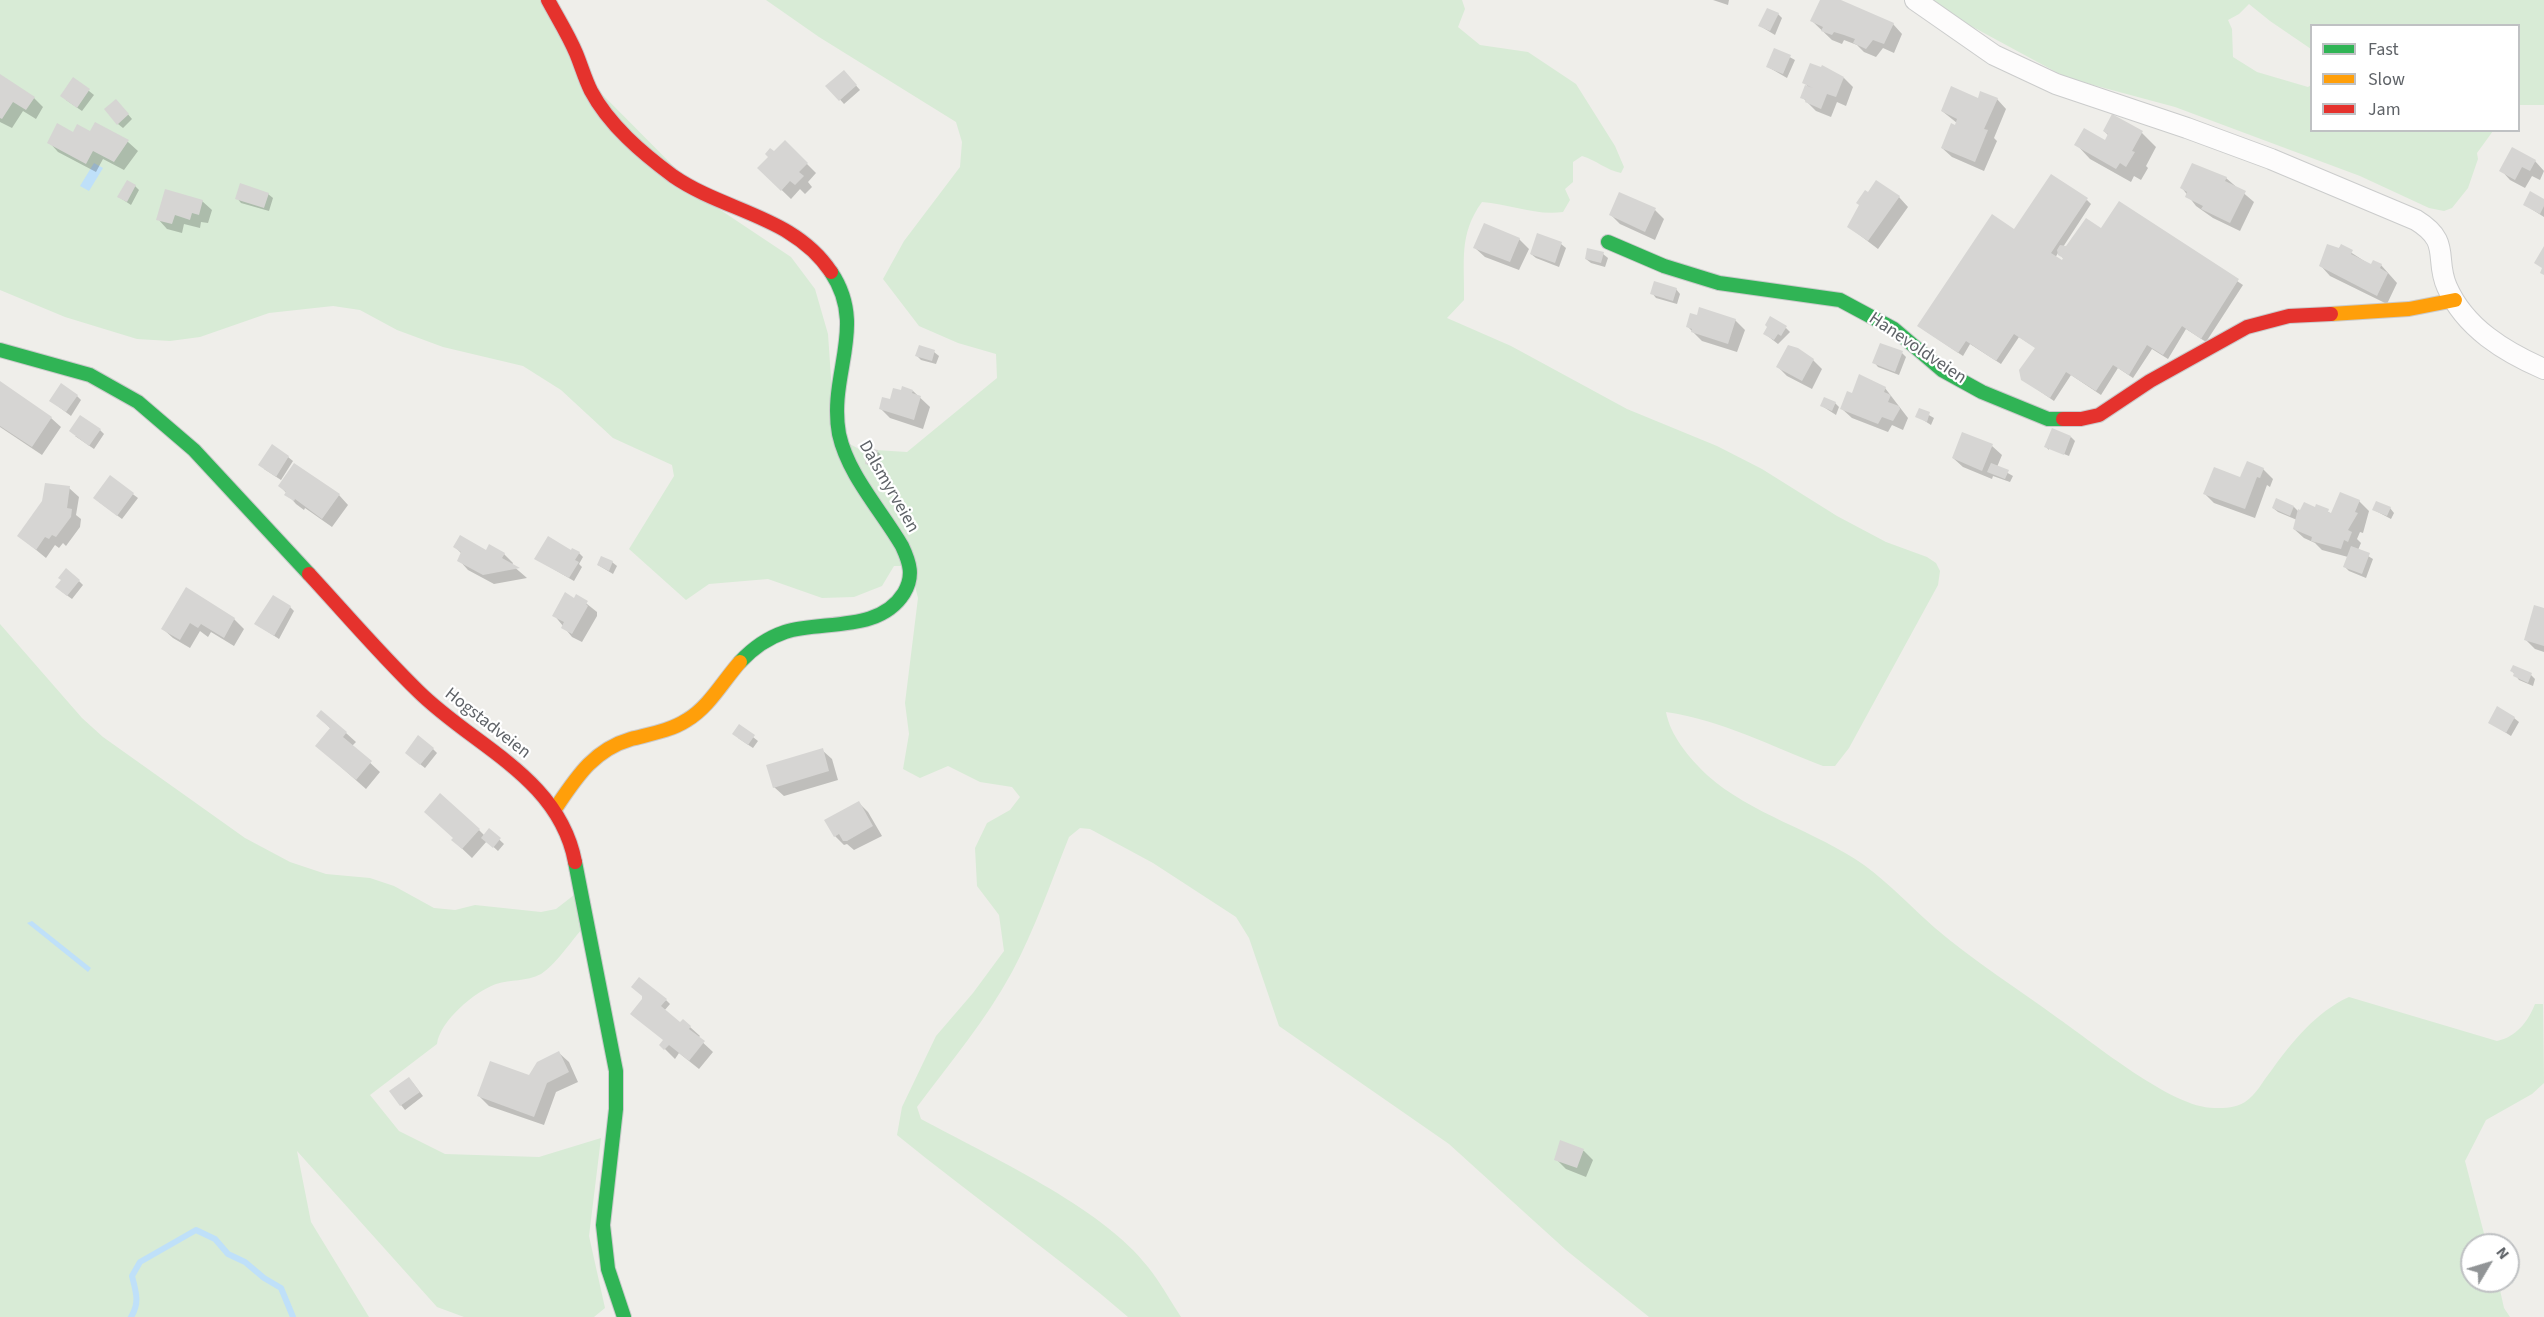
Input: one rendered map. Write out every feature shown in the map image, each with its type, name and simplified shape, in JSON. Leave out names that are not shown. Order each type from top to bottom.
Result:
[{"type":"street","name":"Dalsmyrveien","points":[[548,0],[572,45],[592,92],[610,119],[634,143],[676,177],[724,203],[796,235],[825,261],[844,295],[848,316],[837,389],[836,412],[840,441],[860,482],[900,544],[911,572],[906,590],[895,605],[880,615],[772,636],[750,652],[696,715],[675,725],[608,748],[584,767],[555,809]]},
{"type":"street","points":[[1915,0],[1994,55],[2056,84],[2271,159],[2416,220],[2430,229],[2438,240],[2446,285],[2471,321],[2494,343],[2544,369]]},
{"type":"street","name":"Hanevoldveien","points":[[1608,242],[1664,266],[1719,283],[1840,300],[1894,329],[1942,370],[1982,392],[2048,419],[2081,419],[2098,415],[2150,381],[2247,327],[2289,316],[2409,309],[2455,300]]},
{"type":"street","name":"Hogstadveien","points":[[0,350],[79,371],[119,389],[160,420],[194,450],[419,693],[530,781],[555,809],[574,856],[616,1071],[616,1109],[603,1225],[608,1269],[624,1317]]},
{"type":"green space","points":[[0,0],[552,0],[584,76],[710,203],[791,257],[815,289],[828,334],[835,436],[859,449],[907,452],[997,378],[996,354],[958,343],[919,326],[883,279],[904,241],[960,167],[962,142],[956,122],[819,37],[766,0],[1462,0],[1465,9],[1458,27],[1480,45],[1528,52],[1576,84],[1615,146],[1624,167],[1621,173],[1582,156],[1573,162],[1573,182],[1565,189],[1570,200],[1563,212],[1533,211],[1482,202],[1474,214],[1466,237],[1464,300],[1447,318],[1511,346],[1627,409],[1717,446],[1762,469],[1837,516],[1886,542],[1927,557],[1936,563],[1940,571],[1938,585],[1849,748],[1835,766],[1823,766],[1746,734],[1707,721],[1666,712],[1676,738],[1687,754],[1707,775],[1743,801],[1825,842],[1864,865],[1950,940],[2134,1073],[2178,1098],[2198,1105],[2227,1108],[2245,1102],[2256,1092],[2287,1050],[2306,1029],[2326,1011],[2349,997],[2497,1041],[2516,1032],[2529,1017],[2535,1004],[2543,1004],[2544,1083],[2532,1094],[2486,1120],[2465,1161],[2484,1233],[2460,1233],[2460,1293],[2501,1293],[2504,1308],[2510,1317],[1649,1317],[1566,1250],[1449,1144],[1279,1026],[1249,938],[1236,917],[1153,863],[1090,829],[1080,828],[1069,837],[1028,939],[1002,990],[917,1107],[921,1119],[1043,1184],[1103,1224],[1128,1245],[1148,1267],[1181,1317],[1128,1317],[897,1135],[902,1107],[936,1036],[973,993],[1004,951],[999,915],[977,886],[975,848],[987,823],[1010,810],[1020,797],[1012,787],[980,782],[948,766],[920,778],[903,769],[909,734],[905,703],[918,598],[910,566],[894,566],[882,586],[854,597],[822,598],[768,579],[709,584],[686,600],[629,549],[674,476],[672,465],[613,438],[561,390],[523,366],[443,347],[397,330],[360,310],[333,306],[269,313],[200,337],[170,341],[137,339],[65,317],[0,290]]},
{"type":"green space","points":[[1923,0],[2544,0],[2544,105],[2520,105],[2520,24],[2310,24],[2310,48],[2249,4],[2239,14],[2228,20],[2232,29],[2233,57],[2257,72],[2310,86],[2310,132],[2492,132],[2477,153],[2478,159],[2468,188],[2452,208],[2444,211],[2429,208],[2360,176],[2175,107],[2067,78]]},
{"type":"green space","points":[[0,624],[82,718],[103,737],[245,838],[290,862],[326,874],[370,878],[394,886],[434,908],[455,910],[475,905],[541,912],[556,909],[574,895],[581,930],[551,965],[535,977],[496,984],[468,1000],[444,1026],[437,1044],[370,1095],[399,1131],[445,1154],[539,1157],[601,1138],[589,1236],[605,1308],[594,1317],[464,1317],[437,1307],[297,1151],[311,1222],[369,1317],[0,1317]]},
{"type":"water","points":[[94,163],[103,168],[89,191],[80,186]]},
{"type":"water","points":[[32,921],[91,968],[88,972],[27,923]]},
{"type":"building","points":[[1820,0],[1841,0],[1894,23],[1884,44],[1873,40],[1866,49],[1853,43],[1855,39],[1834,32],[1832,35],[1821,31],[1823,27],[1810,21]]},
{"type":"building","points":[[1767,8],[1779,13],[1770,31],[1758,26]]},
{"type":"building","points":[[1774,48],[1791,55],[1783,74],[1766,67]]},
{"type":"building","points":[[1810,63],[1821,67],[1822,65],[1844,77],[1836,97],[1827,94],[1821,109],[1800,98],[1805,85],[1813,88],[1802,83]]},
{"type":"building","points":[[844,70],[857,85],[839,101],[825,86]]},
{"type":"building","points":[[0,74],[35,97],[26,110],[13,102],[2,119],[0,118]]},
{"type":"building","points":[[73,77],[90,89],[77,108],[60,96]]},
{"type":"building","points":[[1951,86],[1978,98],[1980,91],[1998,98],[1984,129],[1988,130],[1975,162],[1941,148],[1951,123],[1955,125],[1957,119],[1941,111]]},
{"type":"building","points":[[116,99],[129,114],[117,125],[104,109]]},
{"type":"building","points":[[2112,114],[2143,131],[2126,167],[2120,163],[2116,169],[2074,145],[2084,128],[2105,140],[2108,134],[2103,131]]},
{"type":"building","points":[[95,122],[129,140],[114,162],[93,151],[86,164],[47,143],[57,123],[73,132],[77,124],[90,131]]},
{"type":"building","points":[[785,140],[808,163],[799,172],[804,176],[795,185],[790,181],[781,191],[757,168],[768,157],[765,154],[770,148],[774,151]]},
{"type":"building","points":[[2512,147],[2536,160],[2530,171],[2522,167],[2515,180],[2499,171]]},
{"type":"building","points":[[2192,163],[2227,177],[2225,181],[2246,191],[2230,223],[2201,209],[2203,206],[2185,197],[2187,192],[2180,188]]},
{"type":"building","points":[[2051,174],[2088,198],[2051,253],[2062,260],[2057,250],[2060,245],[2066,246],[2086,218],[2101,228],[2119,201],[2239,279],[2201,339],[2182,326],[2163,355],[2147,345],[2129,375],[2113,365],[2096,391],[2066,372],[2050,398],[2021,380],[2019,370],[2035,348],[2014,334],[1996,361],[1966,341],[1958,353],[1917,326],[1992,214],[2014,229]]},
{"type":"building","points":[[127,180],[136,185],[127,202],[117,197]]},
{"type":"building","points":[[1876,180],[1900,196],[1868,241],[1847,227],[1859,205],[1856,203],[1865,190],[1868,192]]},
{"type":"building","points":[[240,183],[269,193],[264,208],[235,199]]},
{"type":"building","points":[[165,189],[203,200],[199,215],[192,213],[190,220],[175,215],[172,224],[156,220]]},
{"type":"building","points":[[2530,191],[2544,199],[2544,206],[2540,214],[2523,205]]},
{"type":"building","points":[[1619,192],[1656,208],[1645,232],[1609,215]]},
{"type":"building","points":[[1484,223],[1520,238],[1510,262],[1473,248]]},
{"type":"building","points":[[1537,233],[1562,242],[1555,263],[1530,254]]},
{"type":"building","points":[[2327,244],[2339,248],[2341,244],[2353,250],[2351,254],[2371,264],[2373,260],[2382,264],[2380,268],[2388,273],[2377,296],[2319,266]]},
{"type":"building","points":[[2544,246],[2544,275],[2540,273],[2542,268],[2534,263]]},
{"type":"building","points":[[1587,248],[1604,252],[1601,263],[1585,259]]},
{"type":"building","points":[[1654,281],[1677,288],[1673,301],[1650,294]]},
{"type":"building","points":[[1699,307],[1736,319],[1728,344],[1691,332],[1692,329],[1686,327],[1690,313],[1697,315]]},
{"type":"building","points":[[1770,316],[1787,326],[1781,336],[1778,334],[1774,340],[1763,334]]},
{"type":"building","points":[[1880,343],[1903,351],[1895,372],[1872,363]]},
{"type":"building","points":[[919,345],[935,350],[932,361],[915,356]]},
{"type":"building","points":[[1788,345],[1798,348],[1814,359],[1802,381],[1776,367]]},
{"type":"building","points":[[1859,374],[1886,387],[1884,392],[1891,395],[1888,402],[1899,406],[1900,409],[1893,421],[1882,417],[1878,424],[1840,409],[1847,391],[1852,393]]},
{"type":"building","points":[[0,381],[52,417],[32,447],[0,426]]},
{"type":"building","points":[[61,383],[78,395],[66,412],[49,401]]},
{"type":"building","points":[[902,386],[921,396],[914,420],[879,409],[882,397],[890,399],[893,388],[901,390]]},
{"type":"building","points":[[1824,397],[1836,402],[1832,411],[1820,406]]},
{"type":"building","points":[[1919,408],[1930,412],[1927,422],[1915,417]]},
{"type":"building","points":[[80,415],[101,429],[89,446],[69,431]]},
{"type":"building","points":[[2052,428],[2071,436],[2064,455],[2044,447]]},
{"type":"building","points":[[1962,432],[1993,444],[1982,471],[1952,458]]},
{"type":"building","points":[[272,444],[289,456],[276,477],[258,465]]},
{"type":"building","points":[[868,448],[878,450],[875,466],[865,464]]},
{"type":"building","points":[[2247,461],[2264,468],[2260,478],[2257,477],[2245,509],[2203,494],[2214,467],[2240,477]]},
{"type":"building","points":[[294,463],[340,494],[322,519],[295,499],[294,501],[284,495],[286,492],[278,486]]},
{"type":"building","points":[[1991,463],[2009,470],[2005,479],[1987,472]]},
{"type":"building","points":[[110,475],[134,493],[117,516],[93,498]]},
{"type":"building","points":[[45,483],[70,486],[67,508],[72,509],[71,517],[56,537],[52,535],[49,539],[45,537],[36,550],[17,536],[42,501]]},
{"type":"building","points":[[2340,492],[2360,500],[2355,512],[2358,513],[2348,530],[2352,532],[2348,542],[2344,540],[2341,549],[2311,541],[2312,537],[2293,529],[2298,509],[2300,510],[2304,502],[2315,507],[2316,504],[2329,509],[2328,512],[2331,513]]},
{"type":"building","points":[[2276,498],[2294,506],[2290,516],[2272,508]]},
{"type":"building","points":[[2376,501],[2391,507],[2387,516],[2372,510]]},
{"type":"building","points":[[460,535],[486,550],[489,544],[505,553],[502,558],[520,568],[483,575],[457,561],[461,552],[453,547]]},
{"type":"building","points":[[548,536],[571,550],[572,548],[580,552],[575,560],[579,562],[569,578],[534,559]]},
{"type":"building","points":[[2351,546],[2370,553],[2362,574],[2343,567]]},
{"type":"building","points":[[601,556],[613,561],[609,571],[597,565]]},
{"type":"building","points":[[66,568],[80,580],[67,596],[55,587],[61,580],[58,578]]},
{"type":"building","points":[[186,587],[235,618],[224,638],[201,624],[198,628],[190,623],[180,640],[161,629]]},
{"type":"building","points":[[565,592],[574,598],[576,594],[588,601],[586,604],[588,606],[572,634],[561,628],[564,622],[552,616]]},
{"type":"building","points":[[273,595],[291,606],[274,636],[254,624]]},
{"type":"building","points":[[2534,605],[2544,608],[2544,646],[2524,640]]},
{"type":"building","points":[[2513,665],[2532,673],[2528,683],[2513,676],[2514,673],[2510,671]]},
{"type":"building","points":[[2497,706],[2515,717],[2506,733],[2488,723]]},
{"type":"building","points":[[321,710],[347,732],[343,737],[372,761],[356,780],[315,746],[330,728],[316,716]]},
{"type":"building","points":[[739,724],[755,735],[748,745],[732,734]]},
{"type":"building","points":[[418,735],[434,748],[420,765],[405,753]]},
{"type":"building","points":[[823,748],[829,771],[773,788],[766,765]]},
{"type":"building","points":[[440,793],[480,829],[462,849],[424,812]]},
{"type":"building","points":[[859,801],[873,826],[847,841],[843,841],[839,834],[834,837],[824,820]]},
{"type":"building","points":[[489,828],[501,838],[493,848],[481,838]]},
{"type":"building","points":[[639,977],[667,999],[661,1006],[680,1022],[683,1019],[691,1026],[689,1029],[705,1041],[689,1061],[669,1045],[664,1050],[659,1045],[663,1040],[630,1014],[642,999],[642,996],[631,987]]},
{"type":"building","points":[[559,1051],[569,1072],[547,1083],[534,1117],[477,1096],[490,1061],[529,1075],[537,1062]]},
{"type":"building","points":[[409,1077],[420,1092],[400,1106],[389,1091]]},
{"type":"building","points":[[1560,1140],[1584,1149],[1577,1168],[1554,1160]]},
{"type":"waterway","points":[[131,1317],[136,1302],[132,1276],[140,1262],[196,1230],[215,1239],[228,1254],[245,1262],[264,1278],[281,1288],[293,1317]]},
{"type":"traffic: fast","points":[[1608,242],[1664,266],[1719,283],[1840,300],[1894,329],[1942,370],[1982,392],[2048,419],[2063,419]]},
{"type":"traffic: fast","points":[[740,662],[761,644],[785,632],[865,620],[880,614],[893,606],[904,593],[909,581],[909,564],[902,546],[857,478],[843,449],[839,434],[838,391],[847,332],[842,292],[831,272]]},
{"type":"traffic: fast","points":[[0,350],[90,375],[138,402],[194,450],[309,574]]},
{"type":"traffic: fast","points":[[575,862],[616,1071],[616,1109],[603,1225],[608,1269],[624,1317]]},
{"type":"traffic: slow","points":[[2331,314],[2409,309],[2455,300]]},
{"type":"traffic: slow","points":[[555,809],[578,776],[606,750],[631,739],[667,730],[695,715],[740,662]]},
{"type":"traffic: jam","points":[[548,0],[573,46],[591,91],[607,115],[627,138],[661,167],[693,188],[758,216],[798,238],[816,253],[831,272]]},
{"type":"traffic: jam","points":[[2063,419],[2081,419],[2099,415],[2150,381],[2247,327],[2289,316],[2331,314]]},
{"type":"traffic: jam","points":[[309,574],[418,691],[533,785],[551,807],[566,833],[575,862]]}]
